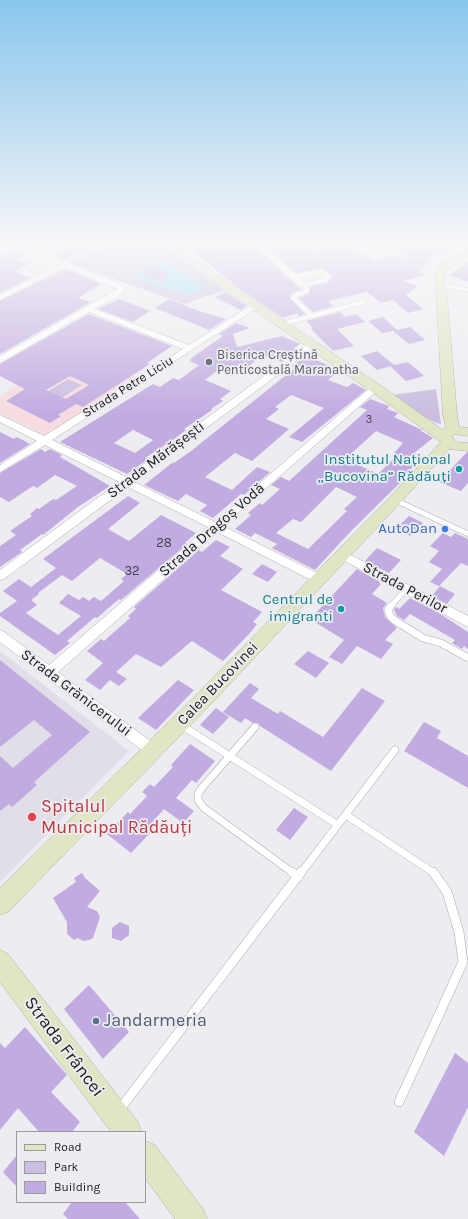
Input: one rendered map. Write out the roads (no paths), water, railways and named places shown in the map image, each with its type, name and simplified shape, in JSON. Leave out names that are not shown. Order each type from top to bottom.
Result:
[{"type":"main road","points":[[249,301],[415,417],[455,434]]},
{"type":"main road","points":[[441,301],[450,407],[455,434],[455,446],[467,448]]},
{"type":"main road","name":"Calea Bucovinei","points":[[0,904],[179,724],[343,555],[455,434]]},
{"type":"main road","name":"Calea Bucovinei","points":[[432,460],[467,448]]},
{"type":"main road","name":"Strada Frâncei","points":[[0,962],[122,1124]]},
{"type":"main road","points":[[146,1156],[193,1219]]},
{"type":"street","points":[[0,360],[102,301]]},
{"type":"street","name":"Strada Petre Liciu","points":[[0,469],[256,306]]},
{"type":"street","points":[[89,308],[189,348]]},
{"type":"street","name":"Strada Mărășești","points":[[0,576],[312,345]]},
{"type":"street","name":"Strada Dragoș Vodă","points":[[49,672],[375,388]]},
{"type":"street","points":[[0,418],[319,579]]},
{"type":"street","name":"Strada Perilor","points":[[343,555],[468,622]]},
{"type":"street","name":"Strada Grănicerului","points":[[0,635],[152,750]]},
{"type":"lane","points":[[296,301],[312,316]]},
{"type":"lane","points":[[282,324],[364,302]]},
{"type":"lane","points":[[395,500],[468,534]]},
{"type":"lane","points":[[406,589],[388,609],[390,616],[423,638],[441,643],[468,658]]},
{"type":"lane","points":[[179,724],[338,825]]},
{"type":"lane","points":[[255,727],[201,788],[198,794],[198,800],[204,808],[298,877]]},
{"type":"lane","points":[[122,1124],[298,877],[395,750]]},
{"type":"lane","points":[[346,815],[432,872],[447,892],[459,932],[463,962],[399,1102]]},
{"type":"place","name":"Biserica Creștină Penticostală Maranatha","points":[[209,362]]},
{"type":"place","name":"Institutul Național „Bucovina” Rădăuți","points":[[459,469]]},
{"type":"place","name":"AutoDan","points":[[445,529]]},
{"type":"place","name":"Centrul de imigranti","points":[[341,609]]},
{"type":"place","name":"Spitalul Municipal Rădăuți","points":[[32,817]]},
{"type":"place","name":"Jandarmeria","points":[[96,1021]]}]
